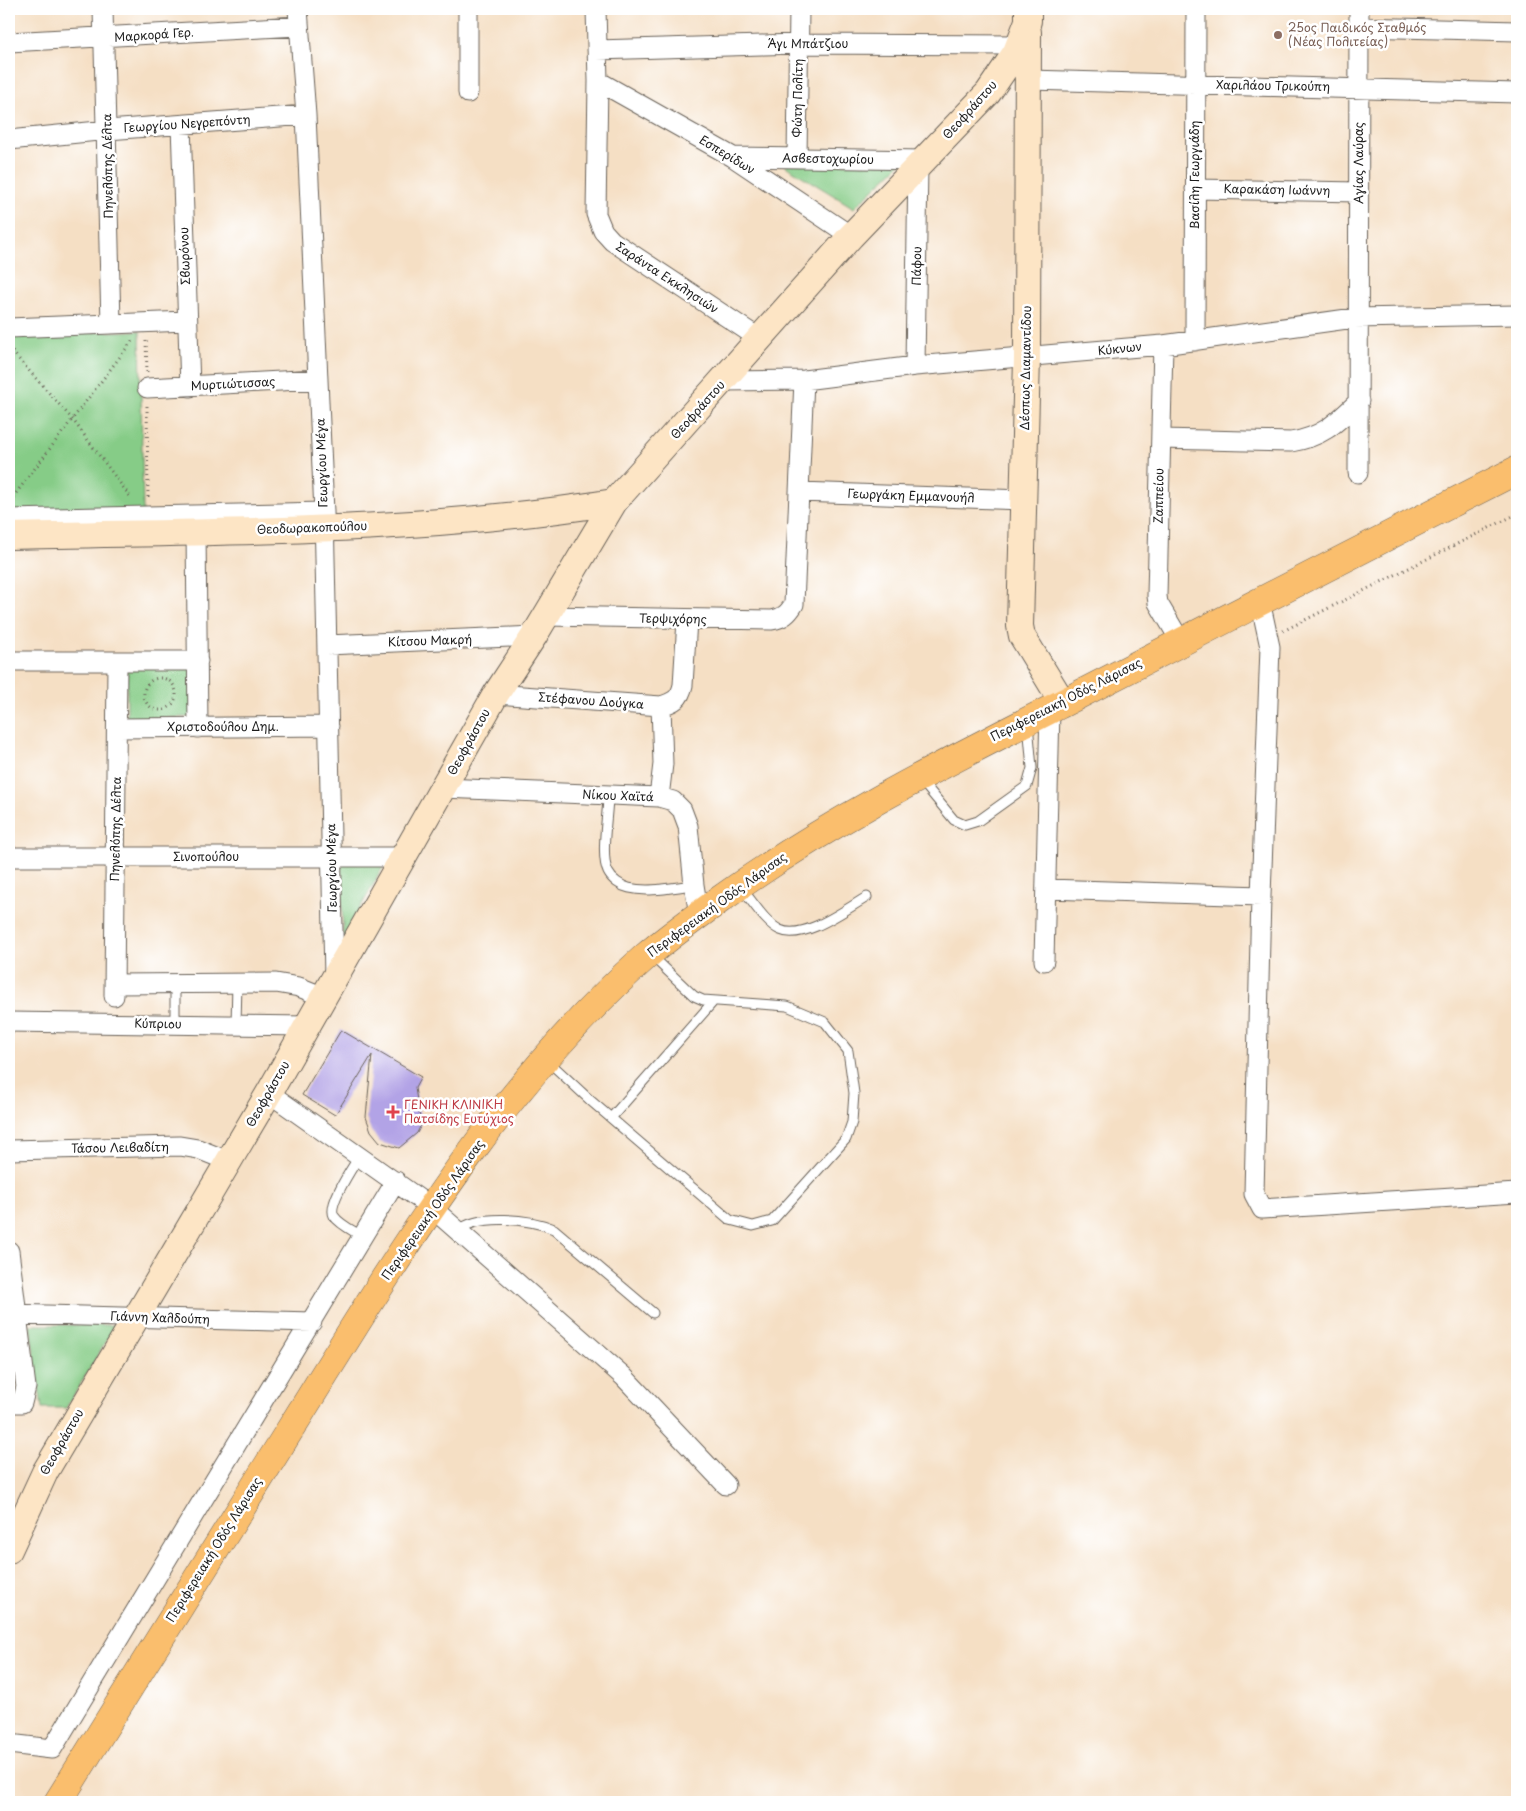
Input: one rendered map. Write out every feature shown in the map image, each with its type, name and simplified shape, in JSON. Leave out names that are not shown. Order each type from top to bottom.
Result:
[{"type":"highway","name":"Περιφερειακή Οδός Λάρισας","points":[[58,1802],[348,1336],[432,1208],[496,1120],[546,1060],[600,999],[650,953],[700,914],[841,819],[919,777],[1517,470]]},
{"type":"street","name":"Πηνελόπης Δέλτα","points":[[103,9],[108,130],[111,324]]},
{"type":"street","points":[[468,9],[468,93]]},
{"type":"street","name":"Σαράντα Εκκλησιών","points":[[596,9],[598,81],[596,214],[603,231],[612,241],[760,339]]},
{"type":"street","name":"Φώτη Πολίτη","points":[[797,158],[799,9]]},
{"type":"street","name":"Βασίλη Γεωργιάδη","points":[[1195,341],[1196,9]]},
{"type":"street","name":"Θεοφράστου","points":[[10,1545],[44,1472],[308,1026],[496,694],[540,626],[614,502],[723,382],[851,236],[988,93],[1010,63],[1028,15]]},
{"type":"street","name":"Δέσπως Διαμαντίδου","points":[[1028,15],[1027,358],[1020,626],[1047,711]]},
{"type":"street","name":"Μαρκορά Γερ.","points":[[9,42],[105,38],[298,17]]},
{"type":"street","name":"Γεωργίου Μέγα","points":[[298,17],[306,115],[324,520],[331,857],[329,988]]},
{"type":"street","points":[[1359,18],[1517,30]]},
{"type":"street","name":"Αγίας Λαύρας","points":[[1358,473],[1359,18]]},
{"type":"street","name":"Άγι Μπάτζιου","points":[[597,50],[798,44],[1018,45]]},
{"type":"street","name":"Χαριλάου Τρικούπη","points":[[1029,80],[1517,93]]},
{"type":"street","name":"Εσπερίδων","points":[[598,81],[733,157],[851,236]]},
{"type":"street","name":"Γεωργίου Νεγρεπόντη","points":[[9,140],[108,130],[306,115]]},
{"type":"street","name":"Σβωρόνου","points":[[180,124],[190,387]]},
{"type":"street","name":"Ασβεστοχωρίου","points":[[733,157],[921,163]]},
{"type":"street","name":"Πάφου","points":[[915,366],[921,163]]},
{"type":"street","name":"Καρακάση Ιωάννη","points":[[1195,189],[1359,192]]},
{"type":"street","name":"Κύκνων","points":[[723,382],[804,380],[915,366],[1027,358],[1195,341],[1358,317],[1517,315]]},
{"type":"street","points":[[9,328],[187,321]]},
{"type":"street","name":"Ζαππείου","points":[[1163,344],[1157,596],[1158,603],[1181,642]]},
{"type":"street","name":"Μυρτιώτισσας","points":[[147,388],[318,379]]},
{"type":"street","points":[[800,492],[804,380]]},
{"type":"street","points":[[1161,439],[1291,442],[1310,439],[1325,431],[1358,401]]},
{"type":"street","name":"Γεωργάκη Εμμανουήλ","points":[[800,492],[1023,500]]},
{"type":"street","name":"Τερψιχόρης","points":[[540,626],[687,620],[772,620],[780,618],[794,604],[800,492]]},
{"type":"street","name":"Θεοδωρακοπούλου","points":[[9,536],[196,531],[324,520],[481,519],[550,512],[614,502]]},
{"type":"street","points":[[9,519],[148,517],[324,520]]},
{"type":"street","points":[[196,531],[198,728]]},
{"type":"street","points":[[1260,601],[1269,638],[1254,1194],[1262,1209],[1517,1193]]},
{"type":"street","name":"Στέφανου Δούγκα","points":[[496,694],[661,706],[674,702],[681,694],[687,620]]},
{"type":"street","name":"Κίτσου Μακρή","points":[[327,645],[540,626]]},
{"type":"street","points":[[9,662],[117,663],[198,661]]},
{"type":"street","name":"Πηνελόπης Δέλτα","points":[[117,663],[114,990],[175,984]]},
{"type":"street","points":[[659,797],[663,764],[661,706]]},
{"type":"street","points":[[1044,961],[1047,711]]},
{"type":"street","name":"Χριστοδούλου Δημ.","points":[[117,728],[329,726]]},
{"type":"street","name":"Νίκου Χαϊτά","points":[[443,788],[659,797],[673,801],[682,810],[688,826],[694,885],[700,914]]},
{"type":"street","name":"Σινοπούλου","points":[[9,858],[403,857]]},
{"type":"street","points":[[1046,889],[1261,896]]},
{"type":"street","points":[[175,984],[287,984],[329,988]]},
{"type":"street","name":"Κύπριου","points":[[9,1022],[308,1026]]},
{"type":"street","points":[[269,1093],[360,1155],[432,1208],[617,1370],[726,1485]]},
{"type":"street","name":"Τάσου Λειβαδίτη","points":[[9,1150],[180,1146],[198,1149],[228,1161]]},
{"type":"street","points":[[9,1744],[52,1749],[396,1181]]},
{"type":"street","points":[[9,1251],[13,1314],[26,1387],[22,1403],[9,1403]]},
{"type":"street","name":"Γιάννη Χαλδούπη","points":[[13,1314],[312,1322]]},
{"type":"lane","points":[[919,777],[954,820],[965,824],[978,821],[1027,786],[1047,711]]},
{"type":"lane","points":[[608,796],[605,860],[608,872],[617,883],[630,888],[646,889],[694,885]]},
{"type":"lane","points":[[740,886],[772,924],[788,932],[809,929],[867,897]]},
{"type":"lane","points":[[546,1060],[610,1118],[730,1220],[753,1226],[772,1221],[846,1139],[852,1122],[854,1092],[848,1051],[825,1022],[787,1006],[743,1002],[712,1002],[694,996],[650,953]]},
{"type":"lane","points":[[175,984],[175,1024]]},
{"type":"lane","points":[[236,1025],[237,984]]},
{"type":"lane","points":[[610,1118],[712,1002]]},
{"type":"lane","points":[[360,1155],[332,1203],[332,1214],[363,1237]]},
{"type":"lane","points":[[458,1231],[469,1223],[477,1222],[524,1221],[554,1228],[653,1313]]},
{"type":"path","points":[[146,322],[148,517]]},
{"type":"path","points":[[9,503],[146,322]]},
{"type":"path","points":[[9,348],[73,420],[143,514],[148,517]]},
{"type":"path","points":[[1269,638],[1517,514]]},
{"type":"path","points":[[155,678],[165,678],[173,684],[176,694],[175,702],[170,708],[154,710],[148,706],[144,699],[146,684],[155,678]]},
{"type":"green space","points":[[901,163],[854,208],[785,164]]},
{"type":"green space","points":[[140,331],[143,514],[9,516],[9,334]]},
{"type":"green space","points":[[127,666],[192,666],[193,717],[127,718]]},
{"type":"green space","points":[[388,858],[343,939],[341,859]]},
{"type":"green space","points":[[30,1325],[116,1325],[66,1408],[42,1408]]},
{"type":"building","points":[[341,1030],[421,1077],[415,1088],[421,1125],[417,1133],[399,1148],[380,1142],[371,1131],[366,1117],[372,1055],[335,1115],[302,1095]]},
{"type":"place","name":"25ος Παιδικός Σταθμός (Νέας Πολιτείας)","points":[[1278,35]]},
{"type":"place","name":"ΓΕΝΙΚΗ ΚΛΙΝΙΚΗ Πατσίδης Ευτύχιος","points":[[393,1112]]}]
